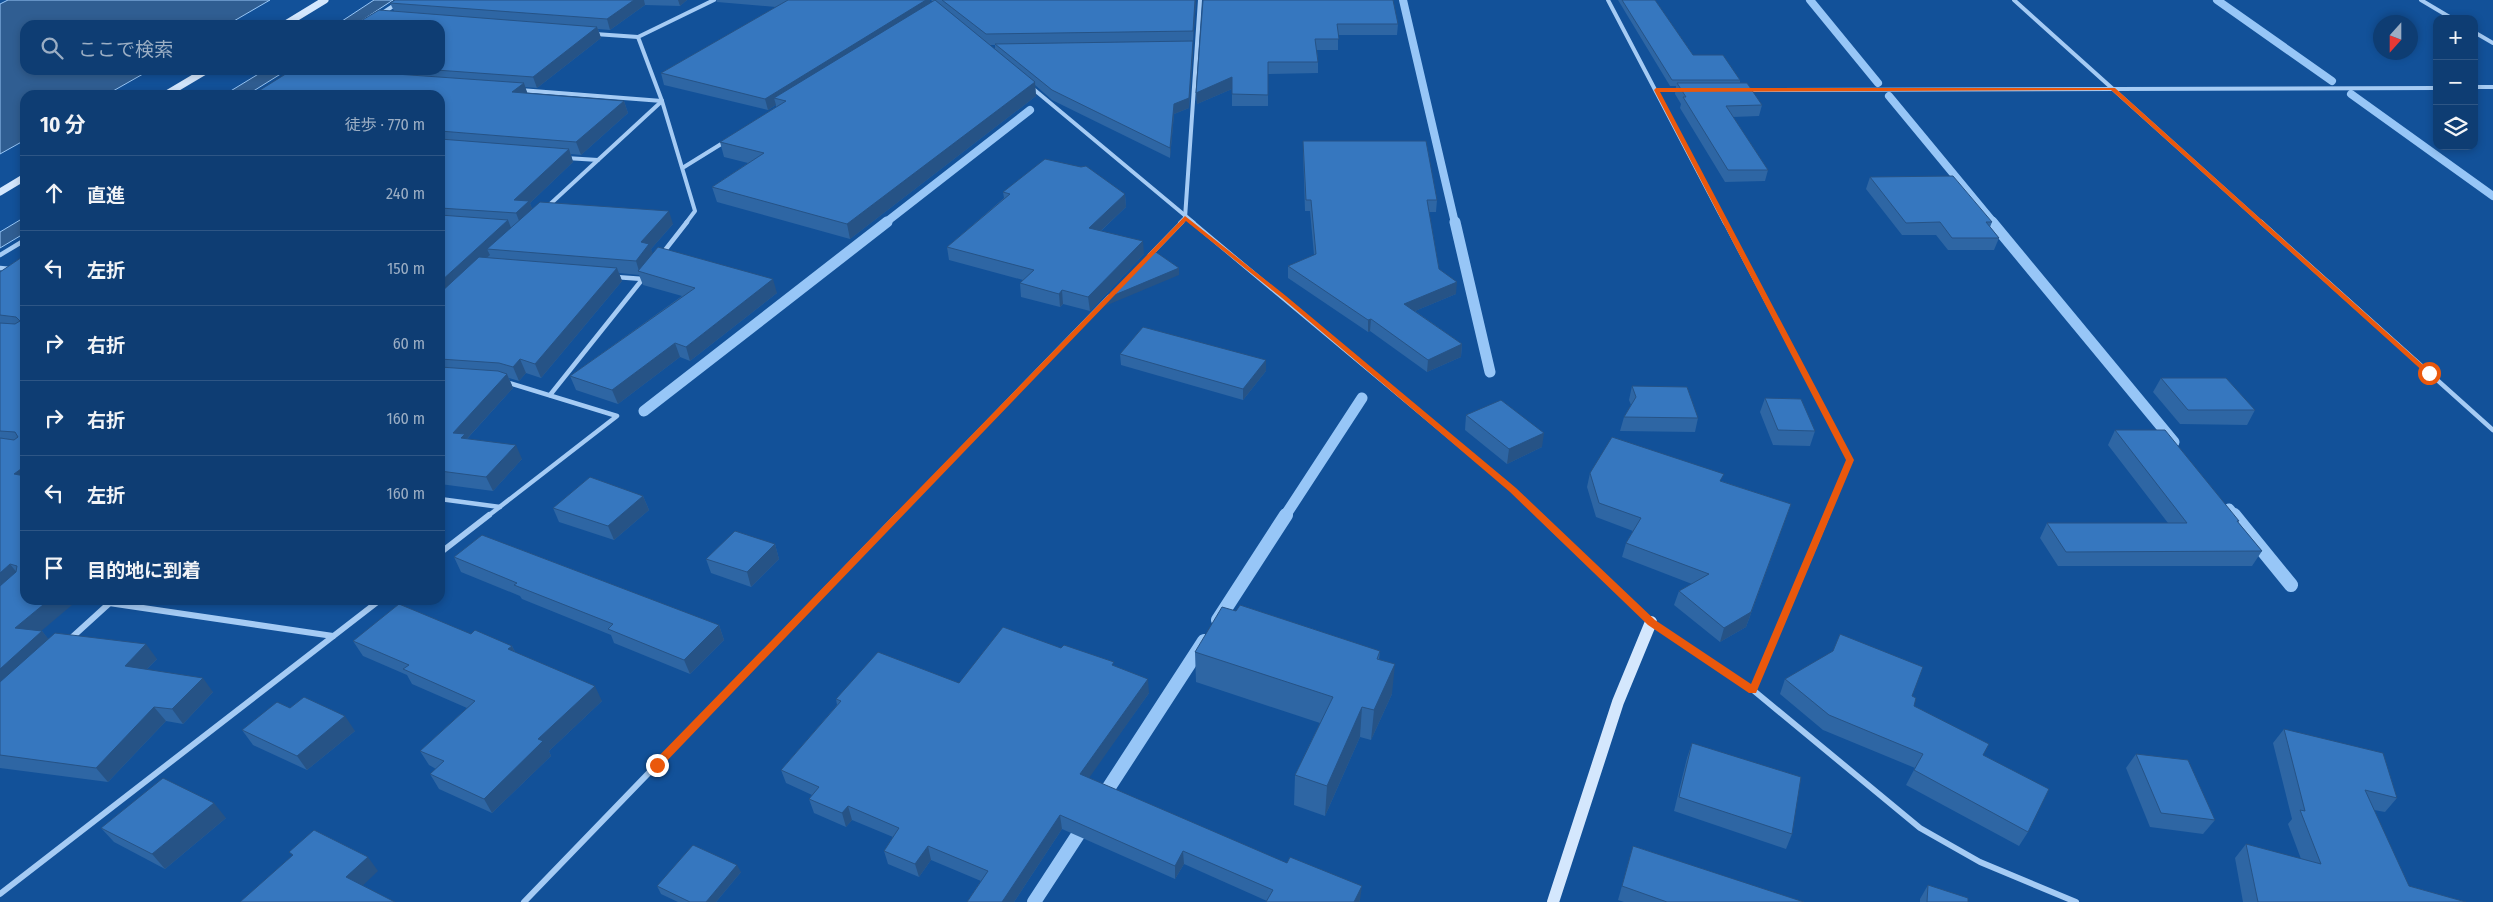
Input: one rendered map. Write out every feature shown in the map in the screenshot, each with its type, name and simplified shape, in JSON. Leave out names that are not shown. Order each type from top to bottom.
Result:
[{"type":"street","points":[[292,20],[325,0]]},
{"type":"street","points":[[387,17],[377,16],[402,0]]},
{"type":"street","points":[[590,34],[638,37],[714,0]]},
{"type":"street","points":[[1145,259],[1185,218],[1200,0]]},
{"type":"street","points":[[1608,0],[1850,460],[1753,690]]},
{"type":"street","points":[[2014,0],[2493,430]]},
{"type":"street","points":[[2421,0],[2446,15]]},
{"type":"street","points":[[2478,34],[2493,43]]},
{"type":"street","points":[[638,37],[684,167],[695,211],[660,256]]},
{"type":"street","points":[[1187,46],[1197,46]]},
{"type":"street","points":[[173,90],[199,75]]},
{"type":"street","points":[[1023,80],[1185,218],[1284,297],[1513,490],[1651,622],[1753,690],[1920,828],[1980,862],[2076,902]]},
{"type":"street","points":[[2478,88],[2493,87]]},
{"type":"street","points":[[1746,90],[2433,88]]},
{"type":"street","points":[[515,90],[662,101]]},
{"type":"street","points":[[1656,90],[1686,90]]},
{"type":"street","points":[[543,211],[662,101]]},
{"type":"street","points":[[684,167],[732,137]]},
{"type":"street","points":[[558,157],[598,160]]},
{"type":"street","points":[[0,192],[20,180]]},
{"type":"street","points":[[0,256],[20,243]]},
{"type":"street","points":[[0,268],[17,270]]},
{"type":"street","points":[[550,395],[649,271]]},
{"type":"street","points":[[613,276],[643,279]]},
{"type":"street","points":[[524,902],[1111,294]]},
{"type":"street","points":[[445,549],[616,416],[550,395],[496,381]]},
{"type":"street","points":[[445,500],[500,506]]},
{"type":"street","points":[[66,642],[108,605]]},
{"type":"street","points":[[131,605],[333,636]]},
{"type":"street","points":[[0,894],[373,605]]},
{"type":"street","points":[[1553,902],[1618,702],[1651,622]]},
{"type":"water","points":[[8,0],[270,0],[236,20],[20,20],[20,75],[141,75],[115,90],[20,90],[20,143],[0,154],[0,4]]},
{"type":"water","points":[[374,0],[393,0],[363,20],[344,20]]},
{"type":"water","points":[[257,75],[279,75],[255,90],[232,90]]},
{"type":"water","points":[[20,220],[20,236],[0,248],[0,232]]},
{"type":"building","points":[[395,0],[634,0],[607,19],[390,3]]},
{"type":"building","points":[[788,0],[926,0],[765,99],[661,73]]},
{"type":"building","points":[[935,0],[1035,82],[847,224],[712,187],[764,153],[720,142],[786,101],[774,98]]},
{"type":"building","points":[[942,0],[1195,0],[1193,31],[986,34]]},
{"type":"building","points":[[1203,0],[1393,0],[1398,24],[1337,24],[1339,39],[1315,39],[1318,62],[1268,62],[1268,95],[1232,94],[1232,77],[1196,93]]},
{"type":"building","points":[[1622,0],[1655,0],[1693,55],[1723,55],[1740,80],[1672,80]]},
{"type":"building","points":[[379,10],[597,27],[533,77],[445,71],[445,20],[362,20]]},
{"type":"building","points":[[1193,41],[1189,98],[1174,104],[1170,148],[1052,90],[995,44]]},
{"type":"building","points":[[284,75],[410,75],[524,83],[512,92],[624,101],[576,142],[445,131],[445,90],[260,90]]},
{"type":"building","points":[[1677,83],[1747,83],[1762,105],[1726,106],[1768,170],[1728,170],[1683,97],[1686,97]]},
{"type":"building","points":[[445,139],[569,149],[514,200],[529,201],[516,213],[445,208]]},
{"type":"building","points":[[1303,141],[1426,141],[1437,200],[1427,200],[1439,269],[1457,282],[1404,304],[1462,344],[1428,360],[1371,319],[1368,320],[1288,266],[1316,254],[1311,200],[1306,200]]},
{"type":"building","points":[[1045,159],[1081,167],[1086,166],[1125,194],[1089,228],[1143,241],[1088,297],[1062,290],[1059,294],[1020,283],[1034,270],[947,247],[1010,194],[1003,192]]},
{"type":"building","points":[[1953,176],[1992,222],[1986,222],[1999,238],[1952,238],[1940,222],[1906,223],[1870,177]]},
{"type":"building","points":[[540,202],[669,211],[641,242],[649,244],[636,261],[487,249]]},
{"type":"building","points":[[445,215],[508,220],[445,277]]},
{"type":"building","points":[[658,247],[773,279],[686,347],[675,343],[612,390],[570,376],[695,288],[638,271]]},
{"type":"building","points":[[1153,250],[1179,268],[1105,299]]},
{"type":"building","points":[[479,257],[617,268],[535,364],[520,359],[513,367],[499,363],[445,359],[445,288]]},
{"type":"building","points":[[20,258],[20,321],[16,317],[0,315],[0,272]]},
{"type":"building","points":[[20,321],[20,470],[14,474],[20,475],[20,605],[43,605],[15,628],[42,631],[0,669],[0,586],[16,572],[17,566],[10,564],[0,573],[0,438],[14,440],[18,437],[15,432],[0,431],[0,323],[15,324]]},
{"type":"building","points":[[1143,327],[1266,360],[1243,389],[1120,354]]},
{"type":"building","points":[[445,367],[498,371],[507,374],[453,433],[465,434],[461,438],[516,445],[486,477],[445,472]]},
{"type":"building","points":[[2161,378],[2226,378],[2255,410],[2188,410]]},
{"type":"building","points":[[1632,386],[1687,387],[1698,418],[1624,417],[1636,397]]},
{"type":"building","points":[[1765,398],[1801,399],[1815,431],[1778,430]]},
{"type":"building","points":[[1501,400],[1544,433],[1509,449],[1466,415]]},
{"type":"building","points":[[2115,430],[2165,430],[2262,551],[2066,552],[2047,523],[2187,523]]},
{"type":"building","points":[[1612,437],[1724,474],[1720,481],[1791,504],[1751,612],[1724,628],[1679,591],[1709,574],[1626,543],[1641,518],[1599,503],[1590,473]]},
{"type":"building","points":[[590,477],[643,496],[608,526],[553,508]]},
{"type":"building","points":[[735,531],[775,544],[747,572],[706,559]]},
{"type":"building","points":[[482,535],[719,625],[684,660],[608,629],[613,624],[514,585],[517,583],[454,557]]},
{"type":"building","points":[[398,605],[401,605],[471,634],[475,630],[512,646],[508,649],[595,686],[538,739],[543,741],[484,799],[430,774],[444,761],[420,751],[475,701],[403,669],[409,665],[353,641]]},
{"type":"building","points":[[1240,605],[1380,651],[1377,659],[1395,664],[1374,710],[1362,707],[1327,786],[1295,775],[1333,697],[1195,652],[1222,607],[1236,611]]},
{"type":"building","points":[[1003,627],[1061,648],[1064,645],[1114,662],[1112,665],[1148,679],[1080,774],[1287,863],[1290,857],[1362,886],[1354,902],[1266,902],[1273,890],[1183,851],[1175,866],[1060,815],[1002,902],[967,902],[988,871],[928,846],[915,864],[884,851],[899,828],[848,806],[842,813],[809,799],[819,787],[781,770],[841,701],[836,699],[878,652],[959,683]]},
{"type":"building","points":[[55,633],[146,644],[125,666],[203,678],[172,709],[154,707],[96,768],[0,755],[0,682]]},
{"type":"building","points":[[1840,634],[1923,667],[1912,696],[1916,698],[1914,706],[1989,744],[1983,755],[2049,789],[2028,832],[1914,770],[1923,754],[1829,715],[1785,679],[1833,651]]},
{"type":"building","points":[[304,697],[345,716],[297,756],[242,730],[277,702],[290,708]]},
{"type":"building","points":[[2284,729],[2383,753],[2397,798],[2365,790],[2409,886],[2466,902],[2258,902],[2246,844],[2321,864],[2300,810],[2305,811]]},
{"type":"building","points":[[1692,743],[1801,777],[1792,834],[1679,797]]},
{"type":"building","points":[[2136,754],[2188,760],[2215,820],[2161,813]]},
{"type":"building","points":[[163,778],[214,803],[152,854],[101,828]]},
{"type":"building","points":[[314,830],[368,857],[346,877],[395,902],[240,902],[293,855],[289,852]]},
{"type":"building","points":[[693,845],[737,865],[706,902],[690,902],[657,886]]},
{"type":"building","points":[[1633,846],[1804,902],[1667,902],[1622,886]]},
{"type":"building","points":[[1928,885],[1968,898],[1968,902],[1927,902]]},
{"type":"waterway","points":[[1403,0],[1455,223]]},
{"type":"waterway","points":[[1810,0],[1878,83]]},
{"type":"waterway","points":[[2217,0],[2332,81]]},
{"type":"waterway","points":[[2351,94],[2493,196]]},
{"type":"waterway","points":[[1889,96],[1994,223]]},
{"type":"waterway","points":[[885,223],[1030,110]]},
{"type":"waterway","points":[[644,411],[887,222]]},
{"type":"waterway","points":[[1455,222],[1490,372]]},
{"type":"waterway","points":[[1992,222],[2174,442]]},
{"type":"waterway","points":[[1285,516],[1362,398]]},
{"type":"waterway","points":[[2229,509],[2235,516]]},
{"type":"waterway","points":[[1218,620],[1286,515]]},
{"type":"waterway","points":[[2234,515],[2291,585]]},
{"type":"waterway","points":[[1102,798],[1204,641]]},
{"type":"waterway","points":[[1034,902],[1085,824]]},
{"type":"route","points":[[657,765],[1185,218],[1284,297],[1513,490],[1651,622],[1753,690],[1850,460],[1656,90],[2113,89],[2429,373]]}]
